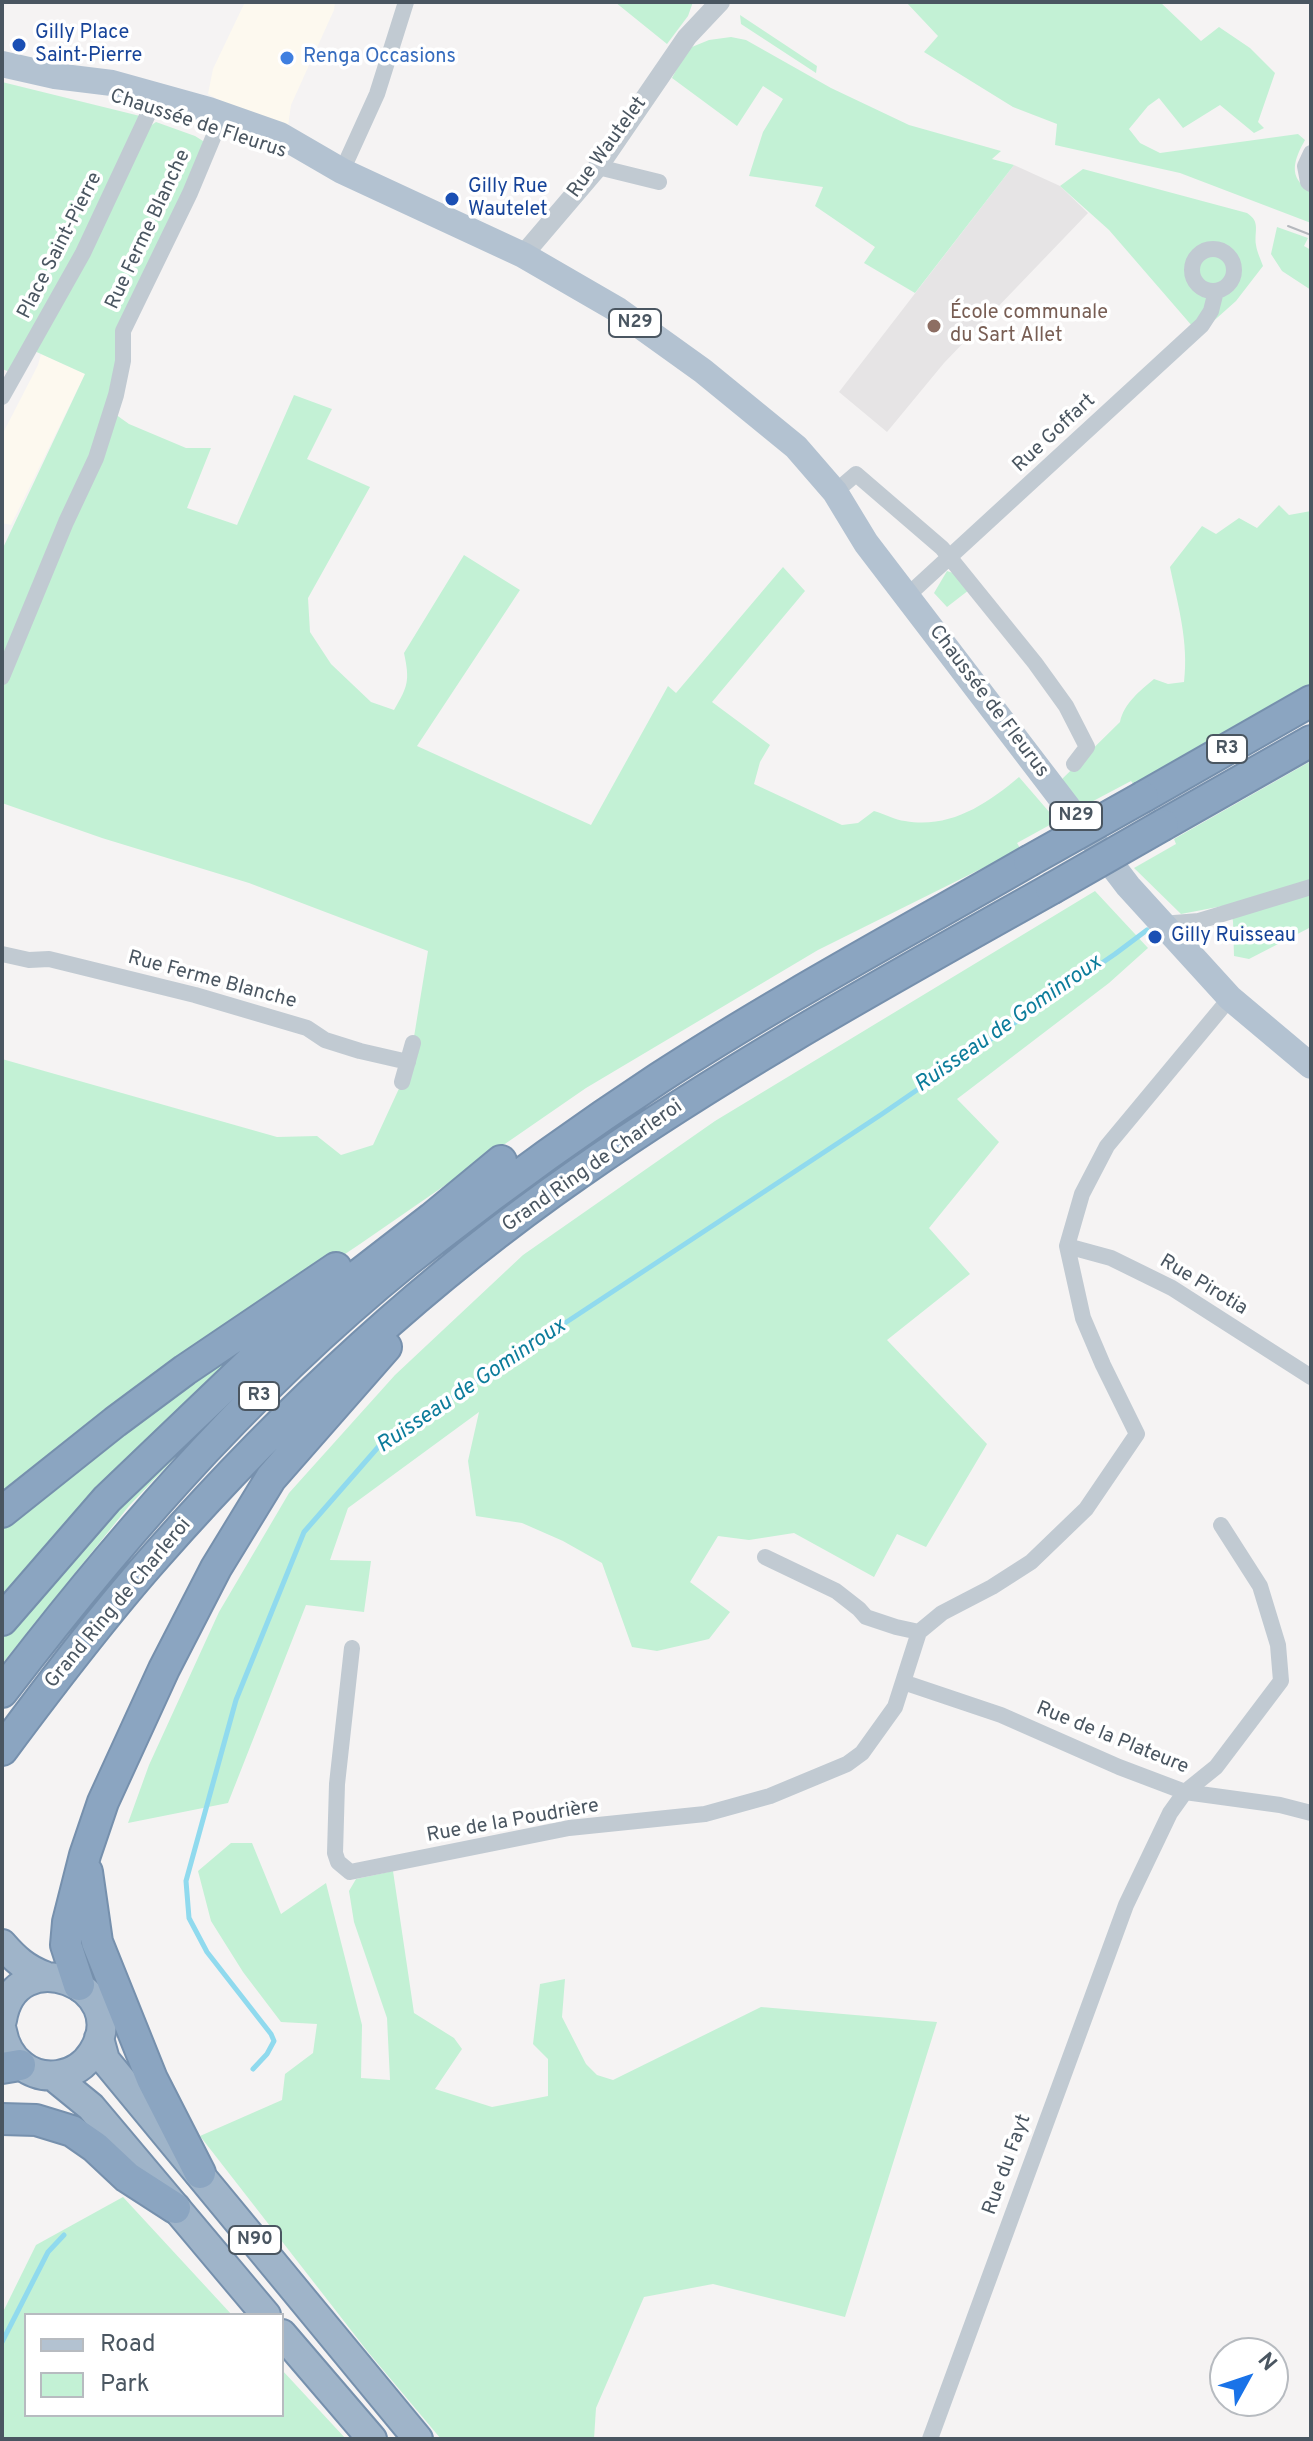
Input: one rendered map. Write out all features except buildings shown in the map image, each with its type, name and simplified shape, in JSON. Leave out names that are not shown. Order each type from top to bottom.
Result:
[{"type":"highway","name":"Grand Ring de Charleroi","points":[[2,1692],[129,1534],[224,1432],[321,1336],[434,1239],[561,1145],[662,1077],[769,1011],[1311,701]]},
{"type":"highway","name":"Grand Ring de Charleroi","points":[[2,1750],[71,1658],[145,1569],[249,1454],[344,1362],[451,1270],[577,1174],[795,1035],[1311,741]]},
{"type":"highway","points":[[2,1512],[185,1370],[430,1204],[501,1161],[561,1145]]},
{"type":"highway","points":[[2,1620],[107,1499],[268,1345],[501,1161]]},
{"type":"highway","points":[[79,1985],[66,1945],[68,1922],[85,1855],[103,1802],[164,1669],[216,1568],[271,1478],[388,1345],[428,1309],[451,1270]]},
{"type":"highway","points":[[85,1855],[97,1942],[152,2079],[200,2173]]},
{"type":"highway","points":[[8,1951],[29,1970],[79,1985],[96,2004],[101,2026],[99,2038],[87,2060],[66,2074],[53,2076],[11,2066],[2,2018],[15,1992],[34,1979],[45,1976]]},
{"type":"highway","name":"N90","points":[[99,2038],[105,2060],[418,2439]]},
{"type":"highway","name":"N90","points":[[53,2076],[91,2107],[264,2313]]},
{"type":"highway","points":[[2,2119],[36,2120],[72,2131],[95,2147],[127,2177],[175,2208]]},
{"type":"highway","points":[[284,2336],[372,2439]]},
{"type":"main road","name":"Chaussée de Fleurus","points":[[2,64],[55,76],[112,83],[220,122]]},
{"type":"main road","name":"Chaussée de Fleurus","points":[[55,76],[103,96],[150,110],[280,135],[342,171],[523,255],[618,310],[703,371],[796,447],[835,492],[866,543],[1128,886],[1230,998],[1311,1066]]},
{"type":"main road","name":"Chaussée de Fleurus","points":[[740,402],[816,493],[866,543]]},
{"type":"street","points":[[342,171],[377,94],[406,2]]},
{"type":"street","name":"Rue Wautelet","points":[[523,255],[598,167],[687,37],[720,2]]},
{"type":"street","name":"Place Saint-Pierre","points":[[2,397],[83,253],[150,110]]},
{"type":"street","name":"Rue Ferme Blanche","points":[[2,677],[100,447],[123,361],[123,331],[190,193],[220,122]]},
{"type":"street","points":[[1311,153],[1305,166],[1311,184]]},
{"type":"street","points":[[598,167],[659,182]]},
{"type":"street","name":"Rue Goffart","points":[[907,596],[1202,325],[1211,311],[1216,291]]},
{"type":"street","points":[[835,492],[856,474],[942,548],[1010,629],[1066,706],[1087,747],[1074,764]]},
{"type":"street","points":[[1162,924],[1199,921],[1311,887]]},
{"type":"street","name":"Rue Ferme Blanche","points":[[2,954],[29,960],[49,959],[195,995],[307,1028],[325,1040],[408,1062]]},
{"type":"street","points":[[765,1557],[836,1591],[866,1617],[919,1632],[942,1613],[1031,1562],[1086,1509],[1137,1434],[1083,1318],[1067,1246],[1082,1194],[1107,1146],[1230,998]]},
{"type":"street","points":[[402,1082],[413,1043]]},
{"type":"street","name":"Rue Pirotia","points":[[1067,1246],[1111,1258],[1172,1288],[1311,1377]]},
{"type":"street","name":"Rue du Fayt","points":[[930,2439],[1126,1905],[1170,1813],[1185,1792],[1216,1767],[1281,1681],[1278,1645],[1260,1586],[1221,1525]]},
{"type":"street","name":"Rue de la Poudrière","points":[[352,1648],[337,1784],[335,1853],[338,1862],[350,1872],[569,1828],[705,1814],[770,1796],[847,1764],[862,1753],[895,1707],[919,1632]]},
{"type":"street","name":"Rue de la Plateure","points":[[903,1682],[1001,1715],[1119,1767],[1185,1792],[1280,1805],[1311,1813]]},
{"type":"shaded area","points":[[245,2],[335,2],[291,105],[288,126],[236,109],[208,94],[213,69]]},
{"type":"shaded area","name":"École communale du Sart Allet","points":[[1014,165],[1060,186],[1088,213],[944,363],[887,432],[839,392]]},
{"type":"shaded area","points":[[41,354],[85,374],[11,525],[2,523],[2,435]]},
{"type":"green space","points":[[615,2],[693,2],[688,16],[667,44]]},
{"type":"green space","points":[[906,2],[1160,2],[1201,41],[1219,27],[1250,48],[1275,73],[1258,122],[1264,128],[1254,133],[1220,105],[1183,128],[1159,98],[1129,129],[1140,143],[1160,153],[1298,134],[1305,140],[1298,154],[1295,174],[1311,191],[1311,223],[1180,173],[1055,145],[1057,124],[1013,107],[924,52],[938,36]]},
{"type":"green space","points":[[740,15],[817,66],[816,73],[741,24]]},
{"type":"green space","points":[[731,37],[746,40],[831,88],[909,125],[1001,151],[992,159],[1014,165],[915,293],[864,263],[875,247],[815,206],[823,187],[749,176],[763,132],[783,99],[763,86],[737,126],[672,78],[687,49],[709,40]]},
{"type":"green space","points":[[2,82],[140,116],[140,133],[156,122],[195,136],[211,146],[127,314],[115,414],[129,424],[186,448],[211,448],[187,508],[237,525],[294,395],[332,409],[307,459],[370,487],[308,598],[310,632],[331,664],[371,702],[394,710],[406,683],[404,653],[464,555],[520,590],[417,746],[591,825],[668,686],[676,693],[783,567],[805,591],[712,702],[770,745],[760,762],[754,784],[842,825],[858,823],[874,811],[921,823],[952,818],[966,812],[1019,777],[1057,821],[1017,843],[1020,848],[1009,855],[818,950],[586,1088],[163,1376],[2,1505],[2,1059],[277,1137],[317,1136],[341,1155],[373,1145],[402,1082],[413,1043],[428,951],[249,883],[102,838],[2,803],[2,550],[85,374],[30,349],[13,373],[2,369]]},
{"type":"green space","points":[[1083,169],[1247,213],[1255,223],[1256,245],[1263,266],[1236,301],[1199,334],[1109,230],[1060,186]]},
{"type":"green space","points":[[1277,227],[1308,238],[1304,246],[1311,250],[1311,290],[1282,271],[1271,254]]},
{"type":"green space","points":[[1279,505],[1289,515],[1311,511],[1311,687],[1135,786],[1131,781],[1080,808],[1058,783],[1120,722],[1129,703],[1154,679],[1168,684],[1184,682],[1184,638],[1170,567],[1202,526],[1216,534],[1239,518],[1257,528]]},
{"type":"green space","points":[[947,571],[956,574],[969,590],[947,607],[934,593]]},
{"type":"green space","points":[[1311,761],[1311,927],[1249,959],[1234,956],[1233,921],[1228,905],[1181,914],[1134,868],[1176,844],[1174,839]]},
{"type":"green space","points":[[1095,891],[1148,948],[1109,983],[957,1099],[999,1142],[929,1228],[970,1274],[887,1340],[987,1444],[926,1547],[897,1534],[874,1577],[794,1533],[749,1540],[718,1536],[690,1582],[730,1612],[709,1639],[657,1651],[632,1647],[602,1563],[522,1523],[476,1516],[468,1461],[479,1412],[348,1508],[330,1560],[371,1561],[364,1612],[306,1605],[228,1803],[128,1823],[149,1765],[219,1612],[289,1493],[395,1375],[523,1255],[715,1121]]},
{"type":"green space","points":[[277,1322],[2,1603],[2,1523]]},
{"type":"green space","points":[[222,1408],[129,1506],[2,1664],[2,1639],[101,1525]]},
{"type":"green space","points":[[231,1843],[252,1843],[281,1914],[326,1883],[362,2025],[361,2078],[390,2080],[387,2018],[354,1922],[349,1891],[356,1879],[393,1871],[414,2013],[454,2038],[462,2049],[435,2089],[492,2107],[548,2096],[548,2059],[533,2044],[540,1984],[565,1979],[562,2017],[586,2064],[597,2075],[613,2080],[761,2007],[937,2022],[845,2317],[713,2284],[644,2297],[596,2408],[594,2439],[441,2439],[368,2352],[200,2136],[282,2100],[285,2074],[313,2053],[317,2024],[281,2022],[243,1972],[211,1921],[198,1871]]},
{"type":"green space","points":[[123,2197],[230,2313],[24,2313],[24,2417],[284,2417],[284,2372],[346,2439],[2,2439],[2,2314],[36,2245]]},
{"type":"waterway","name":"Ruisseau de Gominroux","points":[[253,2069],[274,2041],[207,1952],[189,1918],[186,1881],[236,1700],[304,1532],[380,1445],[882,1114],[1147,930]]},
{"type":"waterway","name":"Ruisseau de Gominroux","points":[[2,2342],[48,2252],[64,2235]]},
{"type":"tram line","points":[[1288,226],[1311,235]]},
{"type":"place","name":"Gilly Place Saint-Pierre","points":[[19,45]]},
{"type":"place","name":"Renga Occasions","points":[[287,58]]},
{"type":"place","name":"Gilly Rue Wautelet","points":[[452,199]]},
{"type":"place","name":"École communale du Sart Allet","points":[[934,326]]},
{"type":"place","name":"Gilly Ruisseau","points":[[1155,937]]}]
